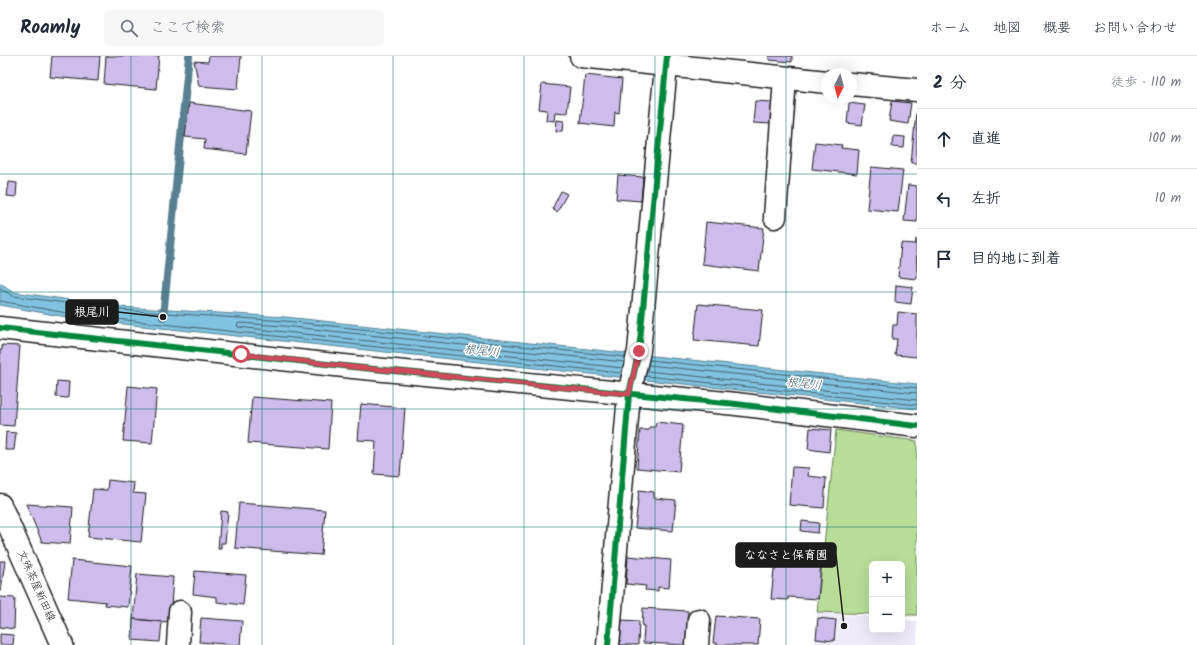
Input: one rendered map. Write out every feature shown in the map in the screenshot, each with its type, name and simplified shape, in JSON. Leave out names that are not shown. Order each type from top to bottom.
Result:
[{"type":"street","points":[[581,56],[666,61],[722,70],[821,81]]},
{"type":"street","points":[[608,645],[631,387],[639,351],[666,61]]},
{"type":"street","points":[[775,217],[785,78]]},
{"type":"street","points":[[857,85],[917,90]]},
{"type":"street","points":[[0,328],[353,367],[631,387],[736,404],[917,426]]},
{"type":"street","name":"文殊茶屋新田線","points":[[0,505],[62,645]]},
{"type":"street","points":[[178,645],[180,612]]},
{"type":"street","points":[[697,645],[699,620]]},
{"type":"shaded area","points":[[817,612],[869,617],[869,633],[905,633],[905,620],[917,621],[917,645],[815,645]]},
{"type":"green space","points":[[836,430],[917,441],[917,615],[905,615],[905,561],[869,561],[869,614],[817,612]]},
{"type":"water","points":[[0,283],[14,292],[119,307],[285,317],[917,384],[917,409],[77,319],[0,305]]},
{"type":"building","points":[[52,56],[100,56],[98,81],[50,77]]},
{"type":"building","points":[[106,56],[159,56],[156,89],[104,84]]},
{"type":"building","points":[[209,56],[241,56],[238,89],[199,86],[194,61],[208,62]]},
{"type":"building","points":[[769,56],[792,56],[792,62],[769,60]]},
{"type":"building","points":[[585,75],[622,79],[619,113],[615,112],[614,127],[580,123]]},
{"type":"building","points":[[542,84],[570,87],[567,113],[555,112],[554,121],[546,120],[547,110],[539,109]]},
{"type":"building","points":[[755,101],[772,102],[771,124],[753,123]]},
{"type":"building","points":[[892,101],[911,103],[908,124],[889,121]]},
{"type":"building","points":[[189,103],[251,111],[246,154],[204,149],[205,139],[185,137]]},
{"type":"building","points":[[849,104],[865,105],[862,125],[847,123]]},
{"type":"building","points":[[916,112],[917,163],[911,163]]},
{"type":"building","points":[[557,120],[564,121],[563,131],[556,131]]},
{"type":"building","points":[[893,136],[905,137],[904,148],[892,147]]},
{"type":"building","points":[[815,142],[842,145],[841,148],[859,150],[857,174],[812,169]]},
{"type":"building","points":[[871,167],[903,170],[898,212],[867,209]]},
{"type":"building","points":[[618,175],[643,177],[641,201],[616,199]]},
{"type":"building","points":[[9,182],[17,183],[16,197],[7,196]]},
{"type":"building","points":[[908,185],[917,186],[917,222],[904,221]]},
{"type":"building","points":[[561,191],[567,194],[557,212],[552,209]]},
{"type":"building","points":[[706,222],[764,228],[759,271],[702,264]]},
{"type":"building","points":[[916,239],[917,279],[898,277],[901,243],[916,244]]},
{"type":"building","points":[[896,285],[913,287],[911,304],[895,302]]},
{"type":"building","points":[[698,304],[763,310],[759,346],[694,340]]},
{"type":"building","points":[[898,312],[917,314],[917,357],[895,355],[897,339],[892,339],[893,325],[897,325]]},
{"type":"building","points":[[2,345],[20,346],[14,426],[0,425],[0,350],[2,350]]},
{"type":"building","points":[[57,381],[69,382],[68,398],[56,397]]},
{"type":"building","points":[[128,386],[157,389],[152,443],[123,441]]},
{"type":"building","points":[[252,397],[331,403],[328,449],[248,443]]},
{"type":"building","points":[[361,404],[405,408],[400,476],[374,474],[376,441],[358,440]]},
{"type":"building","points":[[656,422],[683,425],[679,472],[637,468],[640,430],[649,430],[649,427],[655,427]]},
{"type":"building","points":[[810,428],[831,430],[829,452],[808,449]]},
{"type":"building","points":[[6,432],[16,433],[14,450],[5,450]]},
{"type":"building","points":[[792,467],[809,468],[808,476],[826,478],[824,508],[789,505]]},
{"type":"building","points":[[108,480],[134,483],[133,493],[146,494],[141,542],[88,537],[93,489],[107,490]]},
{"type":"building","points":[[639,490],[654,492],[654,498],[676,500],[673,531],[635,528]]},
{"type":"building","points":[[239,503],[325,510],[321,555],[235,548]]},
{"type":"building","points":[[26,504],[73,507],[70,544],[42,542]]},
{"type":"building","points":[[221,511],[228,512],[225,543],[221,543],[221,549],[218,549]]},
{"type":"building","points":[[802,521],[819,523],[818,533],[801,531]]},
{"type":"building","points":[[628,556],[671,560],[669,588],[658,587],[658,591],[645,590],[646,586],[626,584]]},
{"type":"building","points":[[788,556],[804,557],[803,561],[821,563],[818,599],[788,597],[788,600],[771,599],[774,569],[777,569],[777,564],[788,565]]},
{"type":"building","points":[[72,560],[132,566],[128,607],[105,605],[106,602],[68,598]]},
{"type":"building","points":[[0,561],[5,561],[1,591],[0,591]]},
{"type":"building","points":[[195,571],[246,575],[243,605],[217,602],[217,597],[193,594]]},
{"type":"building","points":[[137,574],[173,577],[170,622],[133,619]]},
{"type":"building","points":[[0,597],[15,598],[14,629],[0,627]]},
{"type":"building","points":[[643,608],[688,611],[686,645],[643,643]]},
{"type":"building","points":[[716,616],[760,619],[758,645],[717,645],[717,643],[713,643]]},
{"type":"building","points":[[201,618],[242,621],[240,645],[199,642]]},
{"type":"building","points":[[818,618],[836,620],[834,641],[816,639]]},
{"type":"building","points":[[133,619],[162,622],[160,642],[132,640]]},
{"type":"building","points":[[622,620],[639,621],[638,645],[620,645]]},
{"type":"building","points":[[0,634],[14,635],[13,645],[0,645]]},
{"type":"waterway","points":[[163,317],[189,56]]},
{"type":"cycle path","points":[[608,645],[629,394],[639,351],[667,56]]},
{"type":"cycle path","points":[[0,328],[353,367],[736,404],[917,426]]},
{"type":"place","name":"根尾川","points":[[163,317]]},
{"type":"place","name":"ななさと保育園","points":[[844,626]]},
{"type":"route","points":[[241,354],[353,367],[629,394],[639,351]]}]
